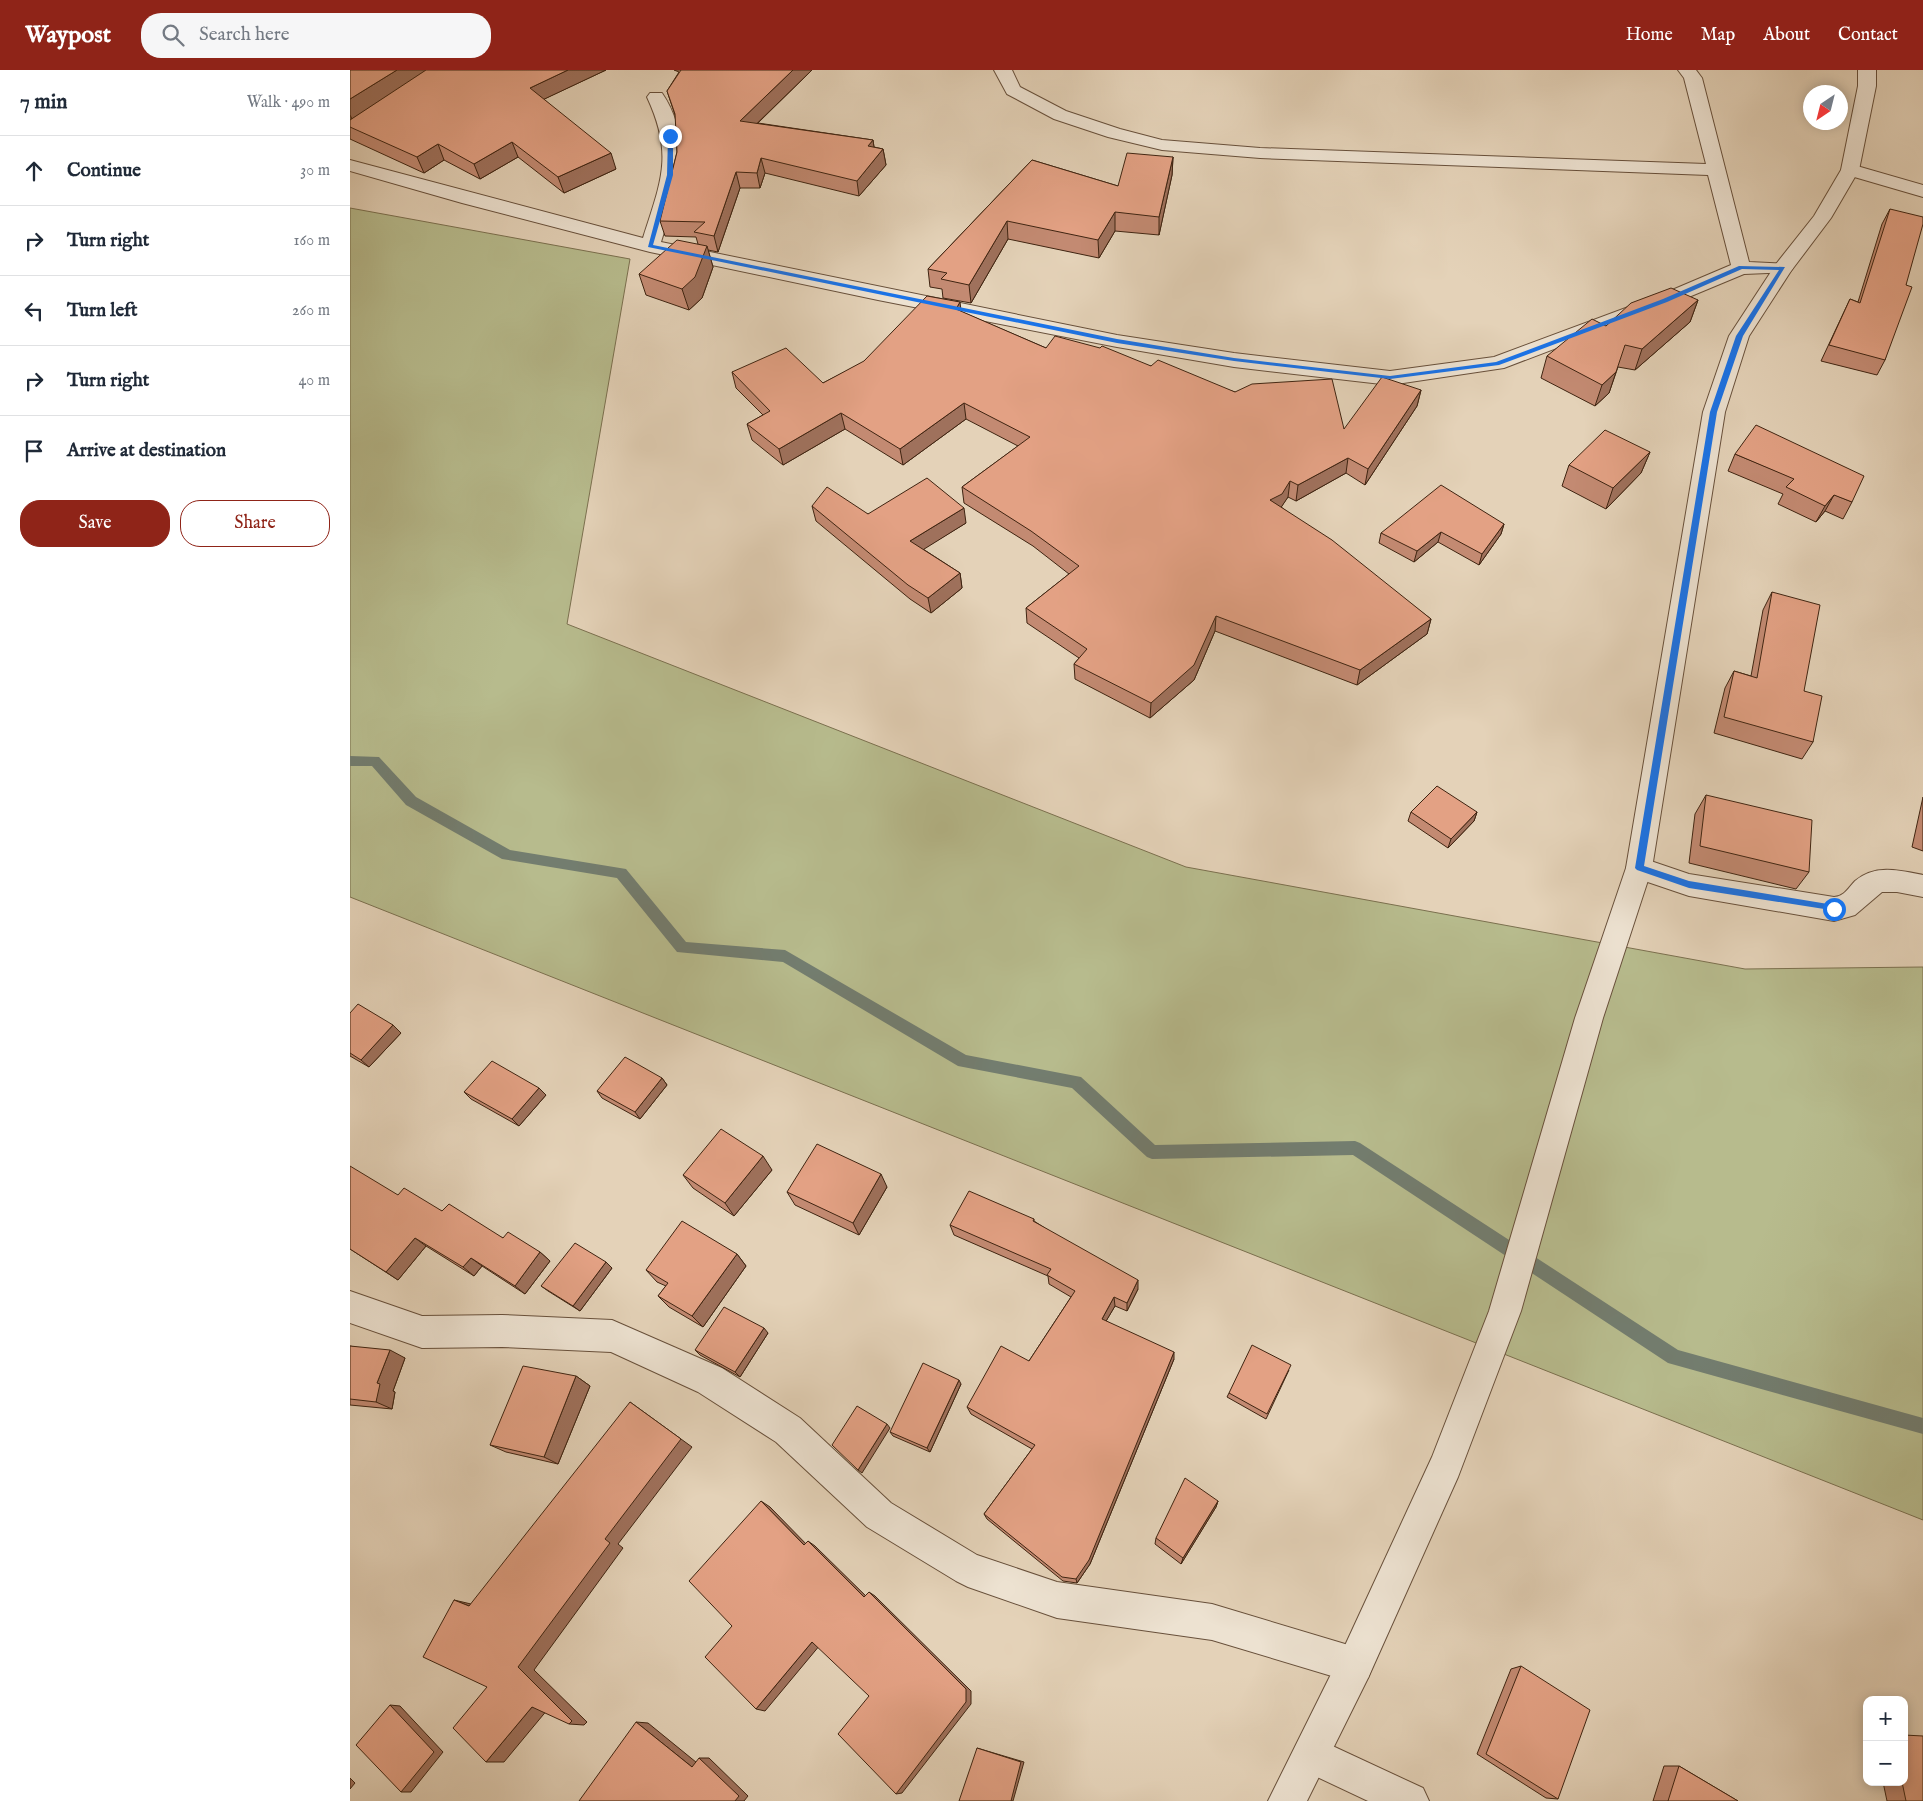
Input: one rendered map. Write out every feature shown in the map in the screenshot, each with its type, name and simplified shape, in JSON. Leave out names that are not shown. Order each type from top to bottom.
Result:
[{"type":"street","points":[[1003,70],[1013,90],[1060,115],[1114,133],[1162,145],[1260,153],[1717,170]]},
{"type":"street","points":[[1687,70],[1693,78],[1741,268]]},
{"type":"street","points":[[1287,1801],[1355,1665],[1446,1465],[1505,1311],[1589,1018],[1639,868],[1714,412],[1740,336],[1783,268],[1822,218],[1850,170],[1867,86],[1866,70]]},
{"type":"street","points":[[650,246],[665,197],[672,150],[670,136],[656,97]]},
{"type":"street","points":[[350,165],[469,199],[650,246],[1117,341],[1234,360],[1390,378],[1497,363],[1665,300],[1741,268],[1783,268]]},
{"type":"street","points":[[1850,170],[1923,191]]},
{"type":"street","points":[[1639,868],[1689,885],[1834,909],[1844,909],[1849,906],[1873,883],[1886,880],[1923,886]]},
{"type":"street","points":[[350,1307],[422,1332],[502,1331],[612,1336],[710,1380],[788,1430],[880,1515],[968,1569],[1058,1600],[1212,1622],[1355,1665]]},
{"type":"street","points":[[1311,1755],[1410,1801]]},
{"type":"green space","points":[[350,208],[630,259],[567,624],[1186,867],[1745,969],[1923,967],[1923,1520],[350,897]]},
{"type":"building","points":[[350,70],[397,70],[350,99]]},
{"type":"building","points":[[426,70],[568,70],[530,88],[611,153],[558,177],[512,142],[474,164],[438,144],[417,157],[350,127],[350,120]]},
{"type":"building","points":[[681,70],[793,70],[740,121],[873,140],[868,146],[883,149],[857,181],[761,158],[757,173],[736,172],[714,236],[694,232],[705,222],[660,221],[677,152],[675,114],[667,91]]},
{"type":"building","points":[[1127,153],[1173,157],[1159,217],[1115,212],[1098,240],[1007,221],[969,285],[941,279],[947,273],[928,269],[1032,160],[1118,186]]},
{"type":"building","points":[[1890,209],[1923,217],[1923,224],[1906,285],[1912,287],[1885,360],[1829,345],[1850,299],[1860,303]]},
{"type":"building","points":[[677,240],[707,246],[695,277],[682,289],[639,274]]},
{"type":"building","points":[[1671,288],[1698,300],[1642,349],[1625,345],[1616,372],[1602,385],[1547,356],[1592,319],[1606,326],[1631,303]]},
{"type":"building","points":[[927,296],[960,302],[956,309],[1046,348],[1055,336],[1100,348],[1102,346],[1151,366],[1158,360],[1235,392],[1252,384],[1332,379],[1344,429],[1382,377],[1421,390],[1368,469],[1348,458],[1298,485],[1290,481],[1282,494],[1270,500],[1332,540],[1431,619],[1360,670],[1216,616],[1194,665],[1151,703],[1074,664],[1087,649],[1026,608],[1079,566],[1031,531],[962,487],[1030,437],[964,403],[900,449],[841,413],[779,449],[747,424],[770,411],[732,372],[786,348],[823,383],[864,361]]},
{"type":"building","points":[[1756,425],[1864,476],[1852,502],[1834,495],[1825,506],[1786,487],[1794,479],[1735,454]]},
{"type":"building","points":[[1605,430],[1650,452],[1613,488],[1569,465]]},
{"type":"building","points":[[927,478],[964,508],[910,541],[960,573],[928,598],[908,585],[812,506],[827,487],[868,514]]},
{"type":"building","points":[[1441,485],[1504,524],[1482,554],[1441,532],[1417,551],[1381,533]]},
{"type":"building","points":[[1772,592],[1820,605],[1804,691],[1822,696],[1813,742],[1724,717],[1734,671],[1757,678]]},
{"type":"building","points":[[1437,786],[1477,812],[1451,839],[1411,812]]},
{"type":"building","points":[[1706,795],[1812,820],[1809,872],[1700,846]]},
{"type":"building","points":[[358,1004],[393,1025],[361,1060],[350,1053],[350,1013]]},
{"type":"building","points":[[625,1057],[662,1078],[635,1112],[597,1091]]},
{"type":"building","points":[[492,1061],[539,1088],[512,1119],[464,1092]]},
{"type":"building","points":[[721,1129],[763,1156],[725,1203],[683,1175]]},
{"type":"building","points":[[817,1144],[881,1174],[853,1223],[787,1192]]},
{"type":"building","points":[[350,1166],[398,1195],[404,1188],[442,1211],[449,1204],[503,1238],[508,1232],[540,1252],[515,1286],[471,1258],[463,1267],[415,1238],[386,1272],[350,1249]]},
{"type":"building","points":[[969,1191],[1034,1219],[1033,1221],[1138,1280],[1127,1303],[1114,1297],[1102,1319],[1174,1352],[1089,1560],[1076,1579],[1062,1577],[984,1514],[1035,1445],[967,1407],[1001,1346],[1029,1361],[1075,1291],[1047,1275],[1051,1269],[950,1225]]},
{"type":"building","points":[[682,1221],[737,1254],[692,1316],[658,1296],[668,1283],[646,1270]]},
{"type":"building","points":[[575,1243],[606,1262],[573,1306],[541,1286]]},
{"type":"building","points":[[724,1307],[764,1328],[735,1372],[695,1350]]},
{"type":"building","points":[[1252,1345],[1291,1365],[1267,1414],[1229,1393]]},
{"type":"building","points":[[350,1346],[390,1350],[377,1383],[380,1384],[376,1402],[350,1399]]},
{"type":"building","points":[[923,1363],[959,1380],[927,1448],[890,1432]]},
{"type":"building","points":[[523,1366],[576,1376],[544,1457],[490,1445]]},
{"type":"building","points":[[630,1402],[681,1439],[605,1539],[610,1543],[518,1667],[572,1721],[569,1724],[532,1707],[486,1762],[453,1728],[487,1687],[423,1657],[454,1600],[469,1606]]},
{"type":"building","points":[[857,1406],[887,1424],[858,1470],[832,1445]]},
{"type":"building","points":[[1185,1478],[1218,1501],[1183,1558],[1156,1538]]},
{"type":"building","points":[[761,1501],[804,1545],[808,1541],[864,1597],[869,1592],[966,1689],[966,1702],[896,1794],[838,1734],[869,1696],[812,1642],[756,1709],[705,1657],[732,1626],[689,1581]]},
{"type":"building","points":[[1521,1666],[1590,1710],[1558,1799],[1486,1754]]},
{"type":"building","points":[[390,1705],[434,1752],[401,1792],[356,1745]]},
{"type":"building","points":[[636,1722],[692,1767],[699,1758],[739,1796],[735,1801],[579,1801]]},
{"type":"building","points":[[1908,1735],[1923,1736],[1923,1801],[1906,1801],[1903,1786],[1908,1786]]},
{"type":"building","points":[[977,1748],[1021,1762],[1011,1801],[959,1801]]},
{"type":"building","points":[[1679,1766],[1738,1801],[1668,1801]]},
{"type":"waterway","points":[[350,761],[375,761],[411,801],[507,855],[621,873],[682,948],[785,956],[963,1061],[1076,1082],[1152,1152],[1355,1148],[1674,1357],[1923,1426]]},
{"type":"route","points":[[670,136],[672,150],[670,175],[650,246],[878,294],[1117,341],[1234,360],[1311,367],[1390,378],[1497,363],[1665,300],[1741,268],[1783,268],[1740,336],[1714,412],[1689,574],[1639,868],[1689,885],[1834,909]]}]
